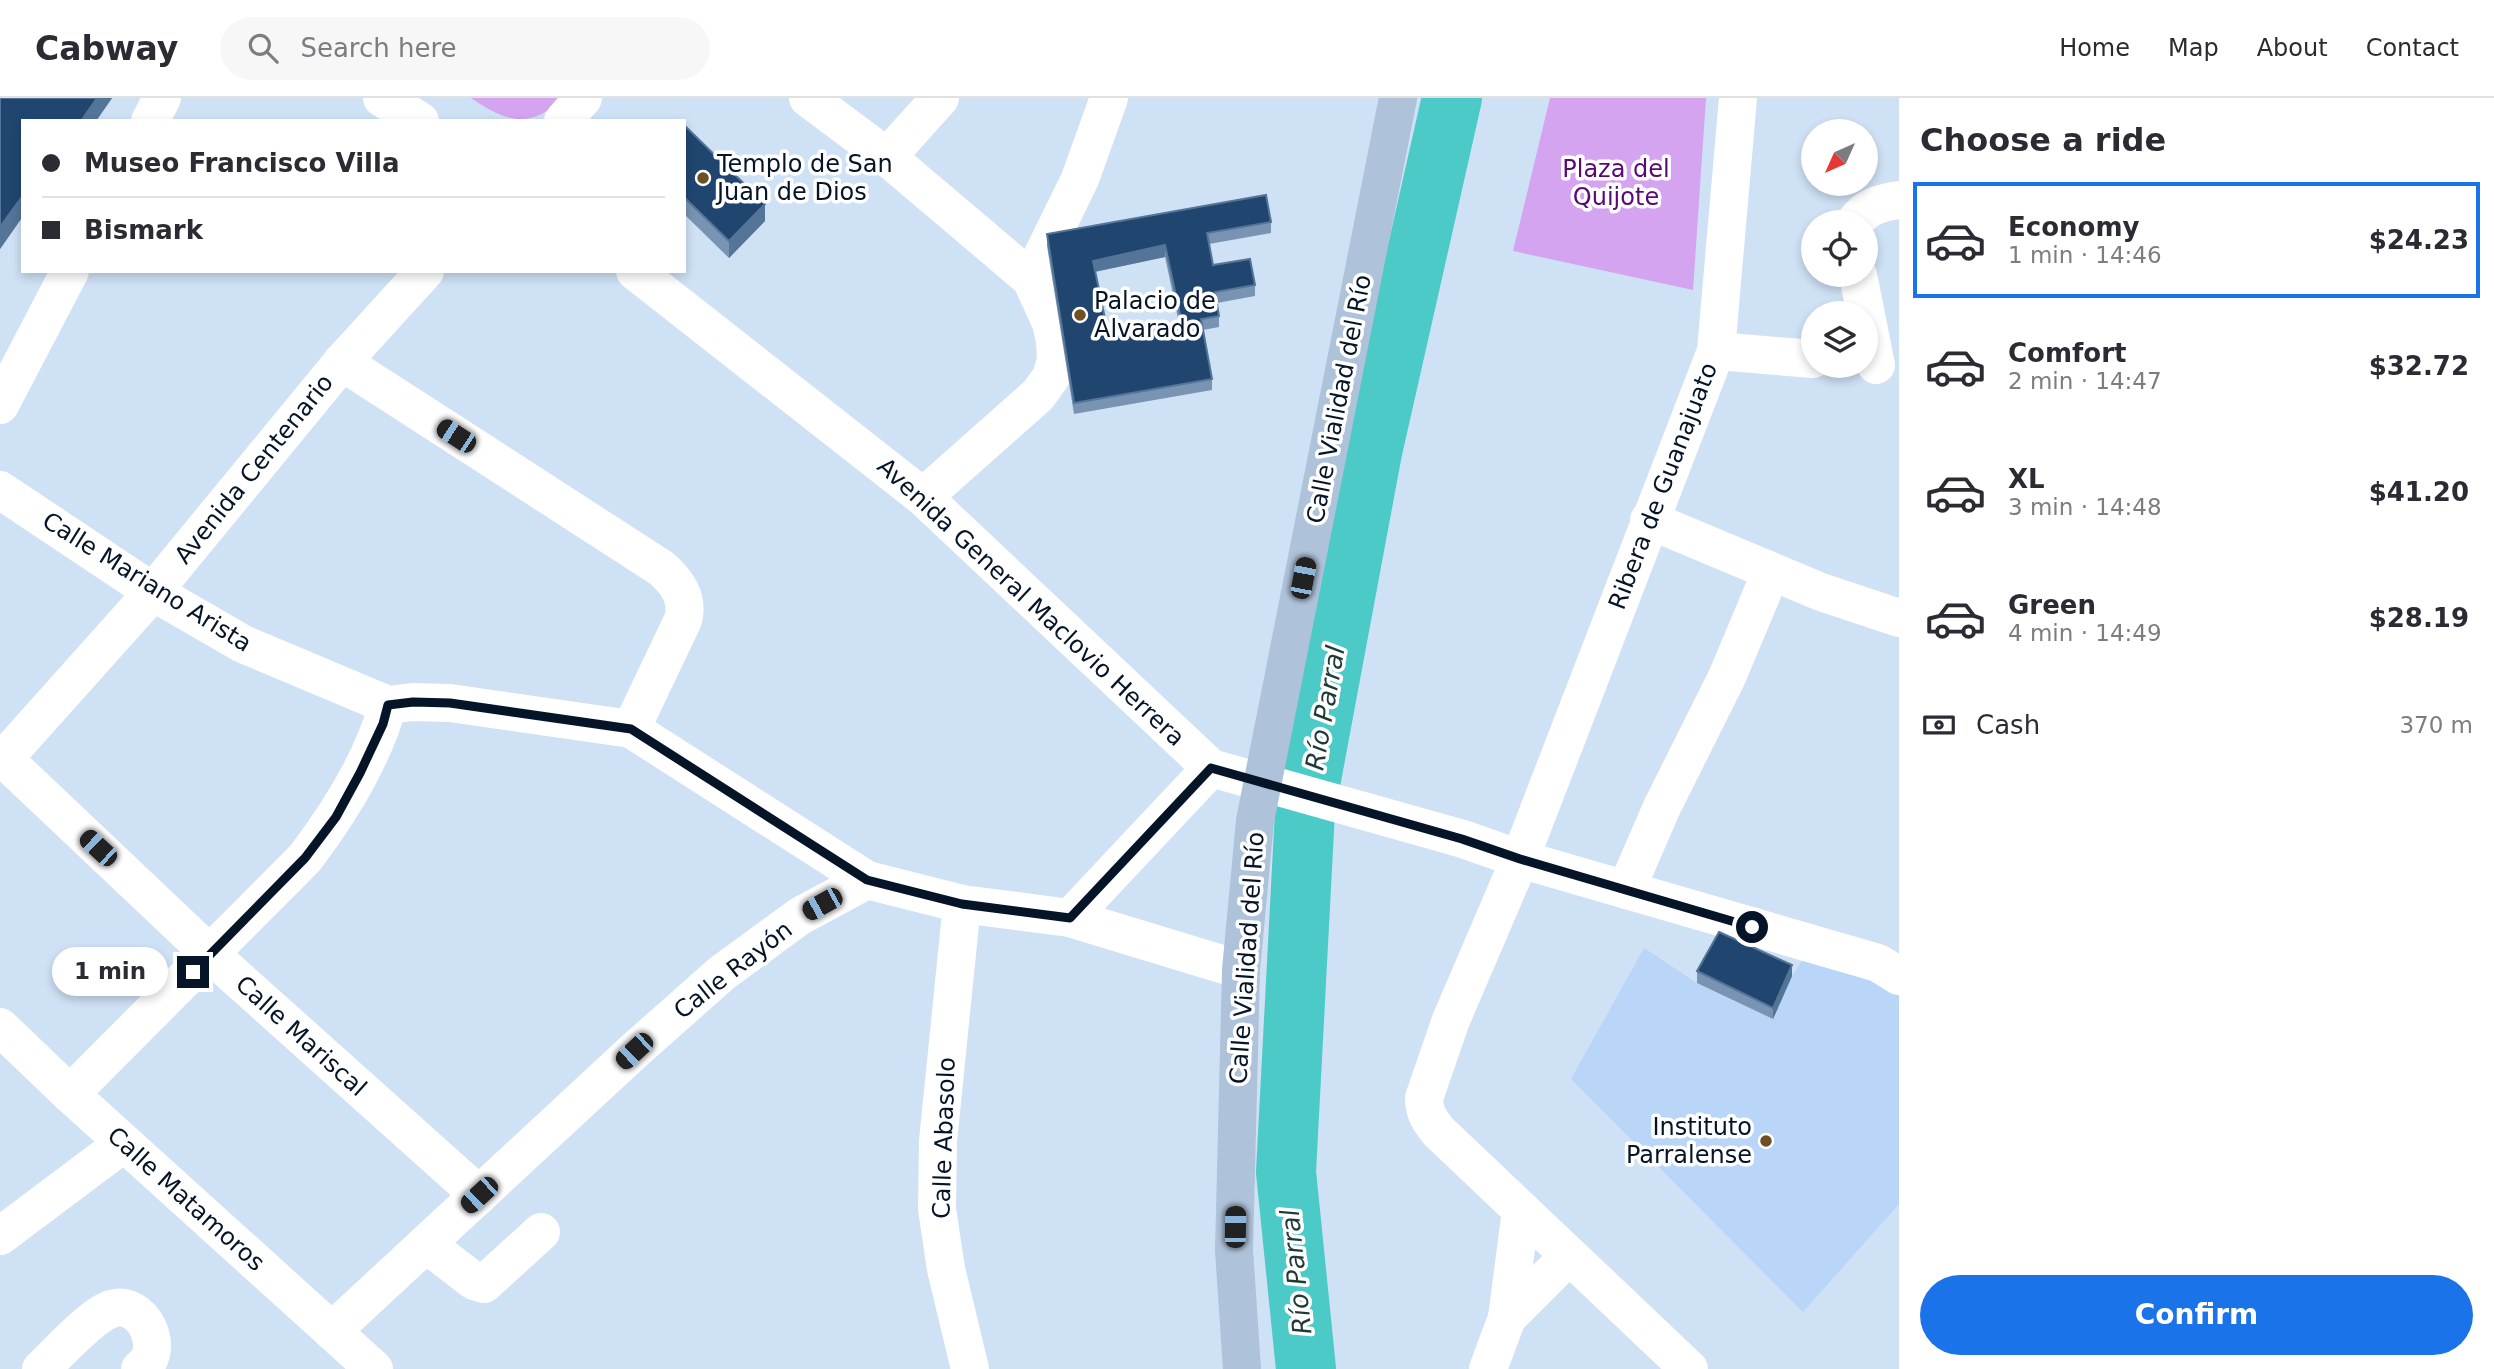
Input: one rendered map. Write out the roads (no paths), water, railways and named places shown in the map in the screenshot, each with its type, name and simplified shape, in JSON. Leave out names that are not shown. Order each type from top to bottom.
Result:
[{"type":"main road","name":"Calle Vialidad del Río","points":[[1242,1369],[1234,1250],[1241,971],[1255,821],[1398,98]]},
{"type":"street","points":[[151,119],[162,98]]},
{"type":"street","points":[[382,98],[417,119]]},
{"type":"street","points":[[565,119],[583,98]]},
{"type":"street","points":[[808,98],[887,157],[1031,279],[1051,323],[1056,360],[1051,377],[1038,395],[923,497]]},
{"type":"street","points":[[887,157],[940,98]]},
{"type":"street","points":[[1031,279],[1080,179],[1109,98]]},
{"type":"street","name":"Ribera de Guanajuato","points":[[1521,1210],[1429,1120],[1424,1109],[1424,1098],[1451,1020],[1520,859],[1716,351],[1738,98]]},
{"type":"street","points":[[1868,210],[1875,204],[1899,200]]},
{"type":"street","points":[[0,405],[70,273]]},
{"type":"street","name":"Avenida Centenario","points":[[2,761],[153,592],[342,362],[423,273]]},
{"type":"street","name":"Avenida General Maclovio Herrera","points":[[638,273],[923,497],[1221,770]]},
{"type":"street","points":[[1861,287],[1880,364]]},
{"type":"street","points":[[1716,351],[1801,358]]},
{"type":"street","points":[[342,362],[661,568],[673,579],[686,607],[683,620],[631,729]]},
{"type":"street","name":"Calle Mariano Arista","points":[[0,490],[153,592],[243,644],[388,705],[450,703],[631,729],[867,880],[962,904],[1070,918],[1241,971]]},
{"type":"street","points":[[1649,520],[1821,592],[1899,618]]},
{"type":"street","points":[[1626,890],[1662,807],[1727,677],[1771,572]]},
{"type":"street","points":[[70,1094],[305,858],[336,817],[377,736],[388,705]]},
{"type":"street","name":"Calle Mariscal","points":[[2,761],[210,954],[479,1195]]},
{"type":"street","points":[[1070,918],[1221,770],[1462,839],[1626,890],[1892,962]]},
{"type":"street","name":"Calle Rayón","points":[[331,1331],[722,973],[800,916],[867,880]]},
{"type":"street","name":"Calle Abasolo","points":[[962,904],[939,1141],[937,1209],[946,1269],[971,1369]]},
{"type":"street","name":"Calle Matamoros","points":[[0,1027],[368,1367]]},
{"type":"street","points":[[0,1236],[124,1143]]},
{"type":"street","points":[[1521,1210],[1689,1369]]},
{"type":"street","points":[[1488,1369],[1507,1318],[1521,1210]]},
{"type":"street","points":[[426,1244],[474,1281],[484,1284],[541,1232]]},
{"type":"street","points":[[1507,1318],[1569,1256]]},
{"type":"street","points":[[41,1369],[89,1324],[111,1309],[125,1308],[137,1314],[148,1327],[153,1346],[150,1359],[140,1369]]},
{"type":"waterway","name":"Río Parral","points":[[1306,1369],[1286,1172],[1305,811],[1372,452],[1452,98]]},
{"type":"place","name":"Templo de San Juan de Dios","points":[[703,178]]},
{"type":"place","name":"Palacio de Alvarado","points":[[1080,315]]},
{"type":"place","name":"Instituto Parralense","points":[[1766,1141]]},
{"type":"park label","name":"Plaza del Quijote","points":[[1616,183]]}]
